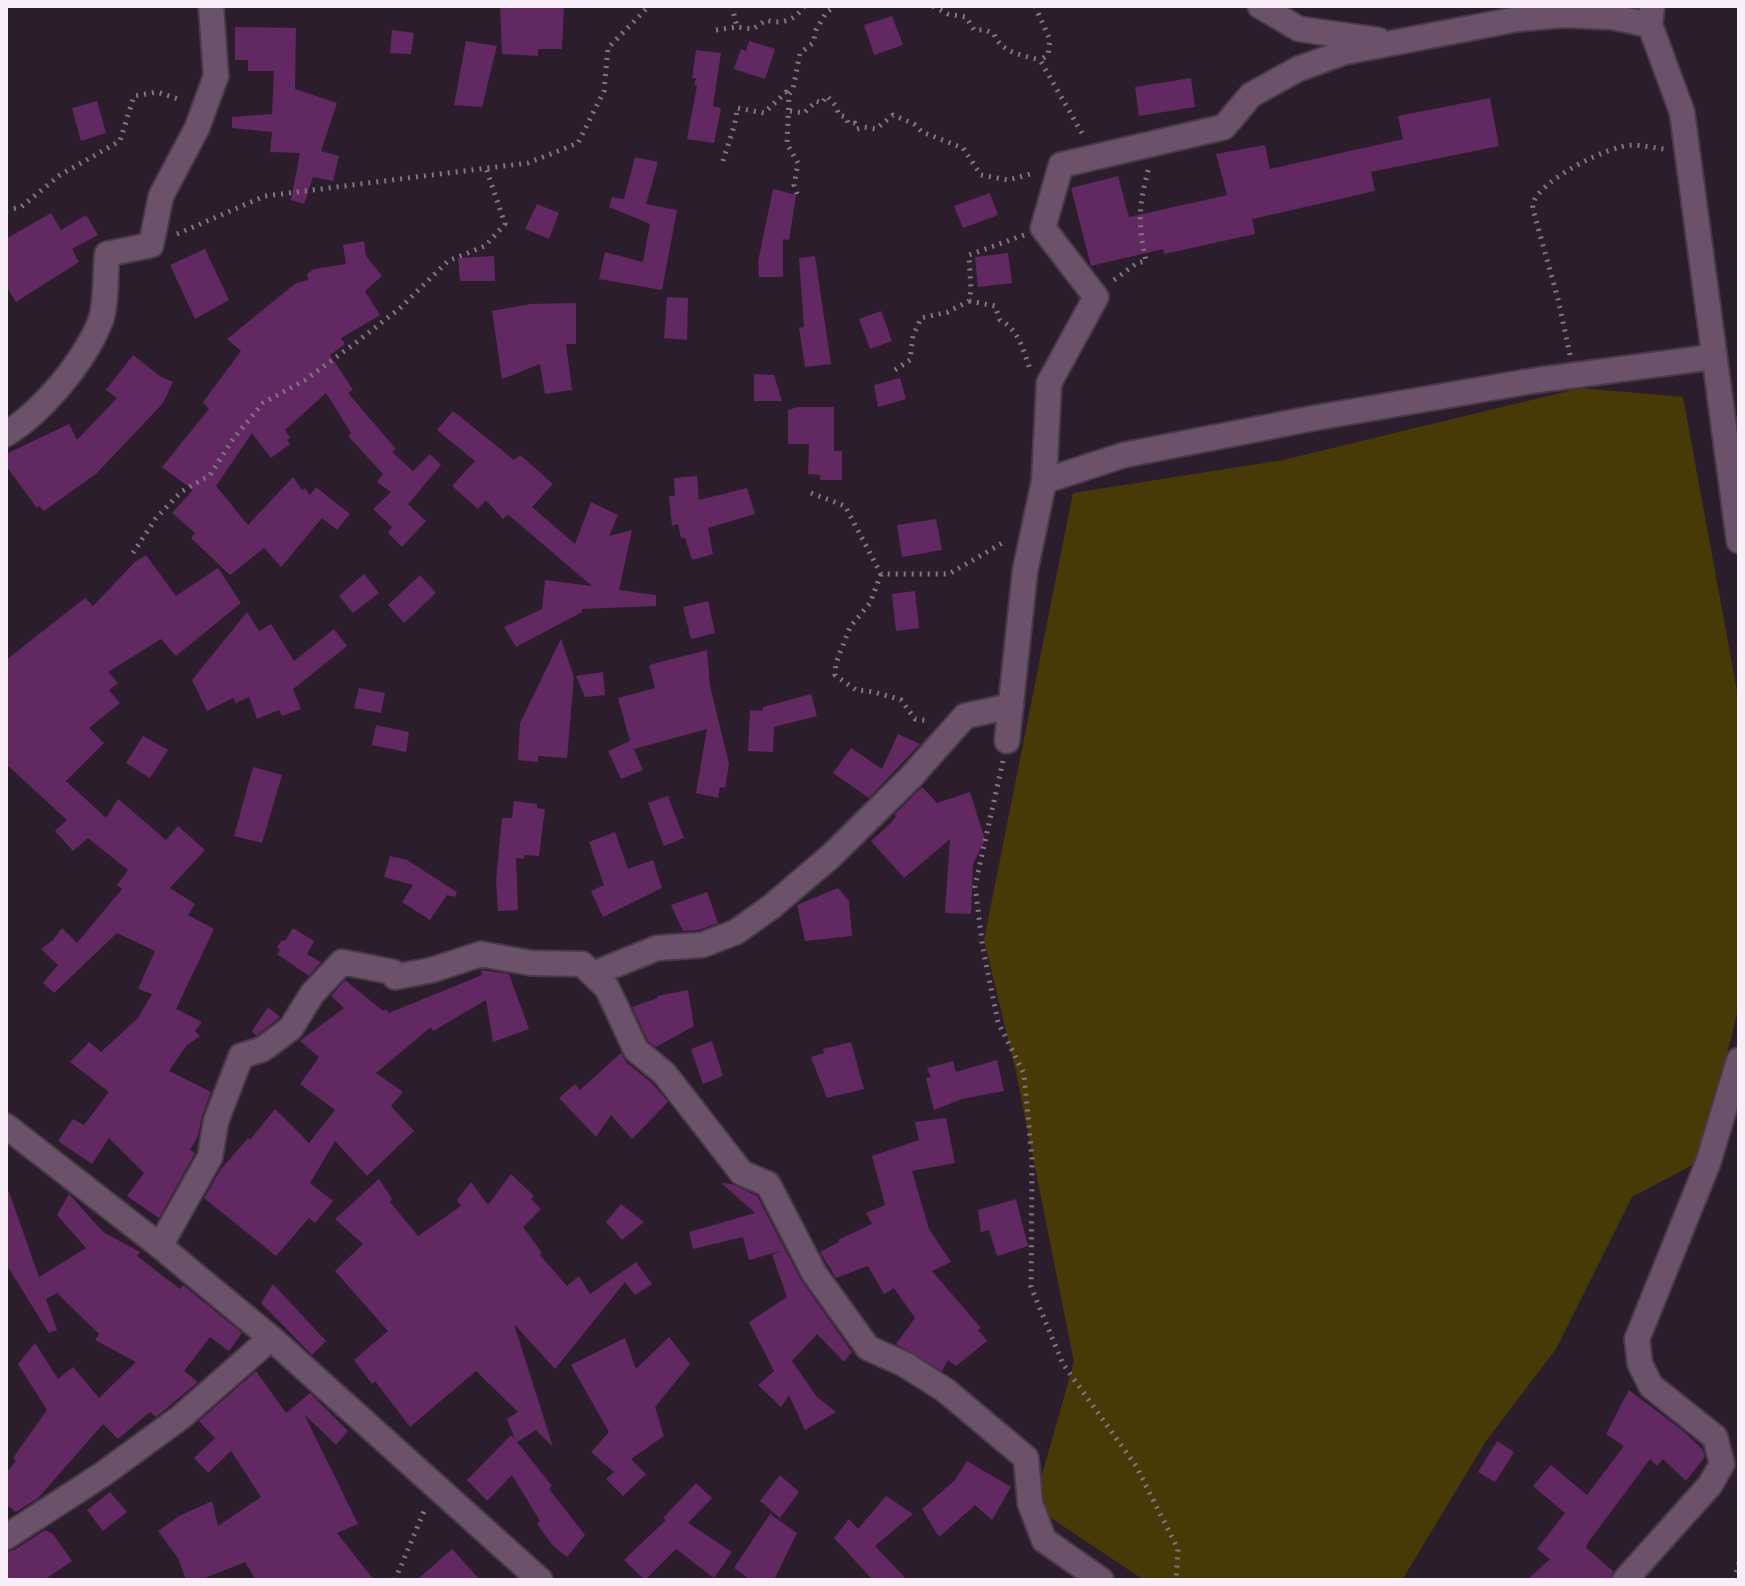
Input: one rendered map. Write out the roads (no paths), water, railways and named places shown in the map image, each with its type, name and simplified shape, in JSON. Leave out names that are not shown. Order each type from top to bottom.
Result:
[{"type":"street","points":[[6,434],[29,419],[71,372],[101,320],[107,254],[151,245],[161,196],[203,112],[216,76],[211,6]]},
{"type":"street","points":[[1260,6],[1299,29],[1395,42]]},
{"type":"street","points":[[1007,741],[1025,571],[1044,481],[1049,383],[1096,297],[1043,228],[1061,165],[1224,127],[1251,95],[1298,69],[1345,52],[1518,19],[1563,15],[1612,17],[1648,12],[1682,112],[1739,541]]},
{"type":"street","points":[[1044,481],[1138,452],[1314,418],[1571,376],[1713,357]]},
{"type":"street","points":[[593,974],[657,948],[702,945],[736,932],[831,856],[911,777],[965,716],[1011,706]]},
{"type":"street","points":[[160,1246],[210,1157],[216,1121],[241,1056],[263,1049],[291,1028],[312,994],[342,962],[393,972],[395,977],[432,970],[481,954],[531,963],[582,964],[607,988],[636,1050],[664,1073],[742,1173],[768,1184],[814,1273],[868,1348],[904,1364],[945,1390],[1026,1458],[1030,1503],[1044,1540],[1101,1580]]},
{"type":"street","points":[[1625,1580],[1710,1485],[1722,1464],[1715,1437],[1651,1386],[1640,1364],[1637,1339],[1708,1163],[1739,1060]]},
{"type":"street","points":[[6,1126],[160,1246],[271,1338],[540,1580]]},
{"type":"street","points":[[6,1537],[103,1474],[181,1417],[271,1338]]}]
